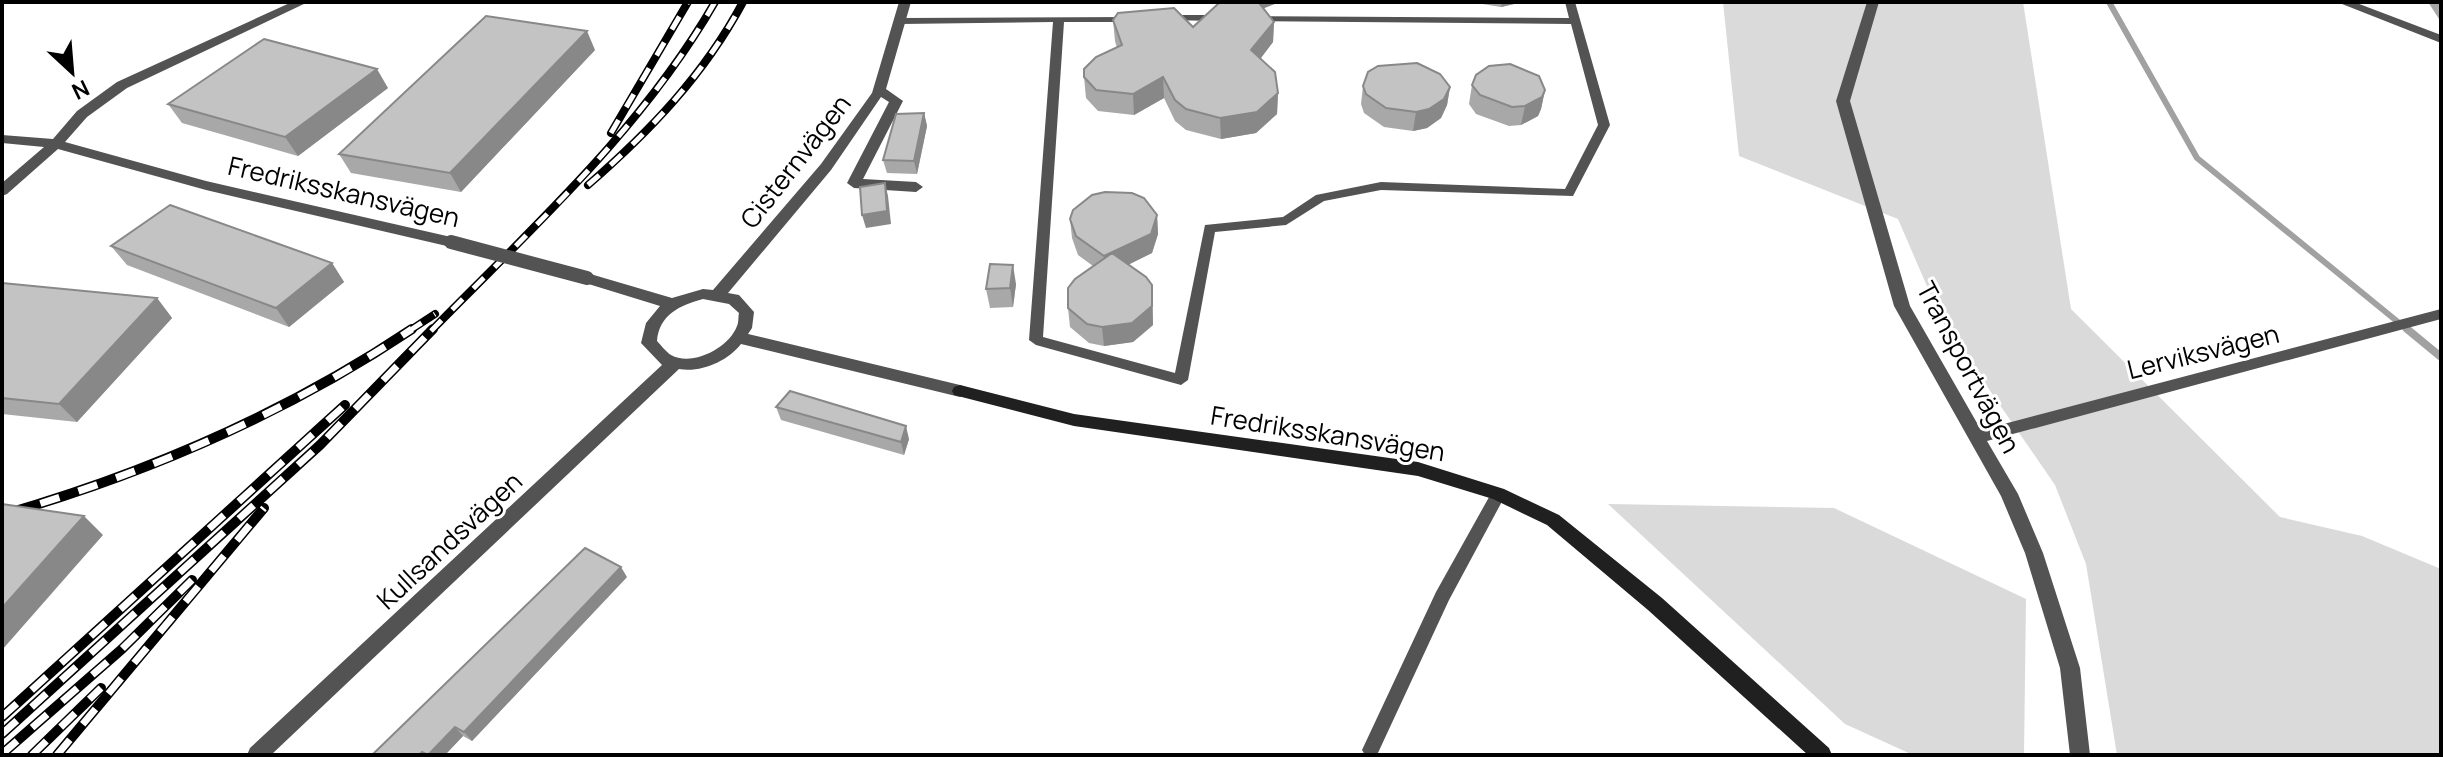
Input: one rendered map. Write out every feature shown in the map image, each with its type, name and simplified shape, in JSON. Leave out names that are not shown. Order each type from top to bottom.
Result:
[{"type":"main road","name":"Fredriksskansvägen","points":[[960,391],[1074,420],[1418,469],[1498,494],[1563,529],[1655,604],[1822,755]]},
{"type":"street","points":[[2,191],[56,144],[82,114],[122,85],[302,2]]},
{"type":"street","name":"Cisternvägen","points":[[718,294],[826,167],[879,90],[905,2]]},
{"type":"street","name":"Transportvägen","points":[[1873,2],[1869,31],[1847,71],[1843,101],[1902,306],[2009,494],[2039,568],[2070,668],[2080,755]]},
{"type":"street","points":[[2343,2],[2441,39]]},
{"type":"street","points":[[879,90],[896,101],[854,183],[916,187]]},
{"type":"street","name":"Fredriksskansvägen","points":[[2,139],[56,144],[206,185],[451,242],[672,304]]},
{"type":"street","points":[[718,294],[743,305],[748,314],[748,326],[741,338],[732,348],[705,361],[663,359],[649,343],[652,322],[672,304],[687,297],[718,294]]},
{"type":"street","name":"Lerviksvägen","points":[[1978,437],[2441,314]]},
{"type":"street","name":"Fredriksskansvägen","points":[[741,338],[960,391]]},
{"type":"street","name":"Kullsandsvägen","points":[[257,755],[676,362]]},
{"type":"lane","points":[[1059,19],[1036,340],[1181,380],[1209,228],[1286,221],[1320,198],[1381,186],[1569,193],[1604,125],[1570,2]]},
{"type":"lane","points":[[901,21],[1228,18]]},
{"type":"lane","points":[[1243,18],[1577,21]]},
{"type":"lane","points":[[1371,750],[1442,597],[1498,494]]},
{"type":"shaded area","points":[[1723,2],[2023,2],[2071,309],[2280,517],[2362,536],[2441,569],[2441,755],[2117,755],[2086,564],[2055,485],[1942,321],[1898,219],[1739,156]]},
{"type":"shaded area","points":[[1608,504],[1834,508],[2026,599],[2024,755],[1913,755],[1845,724]]},
{"type":"building","points":[[1219,3],[1259,3],[1274,22],[1251,50],[1275,72],[1278,93],[1257,112],[1220,118],[1186,109],[1175,100],[1163,77],[1133,94],[1096,90],[1084,77],[1084,69],[1096,57],[1122,45],[1113,20],[1118,13],[1174,8],[1193,27]]},
{"type":"building","points":[[486,16],[587,31],[450,173],[339,154]]},
{"type":"building","points":[[264,39],[377,69],[285,137],[168,104]]},
{"type":"building","points":[[1417,63],[1440,74],[1450,87],[1444,99],[1429,109],[1416,112],[1386,108],[1366,94],[1363,86],[1368,72],[1378,66]]},
{"type":"building","points":[[1510,64],[1539,76],[1545,90],[1542,97],[1525,106],[1512,107],[1480,95],[1472,85],[1476,75],[1489,66]]},
{"type":"building","points":[[924,113],[914,161],[883,160],[896,114]]},
{"type":"building","points":[[885,183],[887,211],[862,215],[860,187]]},
{"type":"building","points":[[1132,193],[1144,198],[1157,215],[1151,234],[1104,256],[1076,236],[1070,219],[1073,210],[1092,195]]},
{"type":"building","points":[[170,205],[332,263],[276,308],[111,246]]},
{"type":"building","points":[[1112,253],[1146,277],[1152,285],[1152,306],[1132,323],[1102,327],[1087,324],[1068,308],[1068,288],[1075,279]]},
{"type":"building","points":[[990,264],[1013,265],[1010,288],[986,289]]},
{"type":"building","points":[[2,283],[157,298],[59,404],[2,398]]},
{"type":"building","points":[[790,391],[906,426],[901,442],[776,407]]},
{"type":"building","points":[[2,504],[84,516],[2,608]]},
{"type":"building","points":[[585,548],[621,567],[464,732],[455,727],[428,755],[422,752],[419,755],[372,755]]},
{"type":"waterway","points":[[2109,2],[2197,158],[2409,331]]},
{"type":"waterway","points":[[2407,329],[2441,357]]},
{"type":"railway","points":[[611,133],[688,2]]},
{"type":"railway","points":[[431,331],[546,215],[620,134],[686,48],[715,2]]},
{"type":"railway","points":[[588,185],[674,101],[711,54],[743,2]]},
{"type":"railway","points":[[409,331],[435,314]]},
{"type":"railway","points":[[2,515],[110,480],[214,438],[315,388],[412,329]]},
{"type":"railway","points":[[2,734],[320,445],[433,329]]},
{"type":"railway","points":[[2,717],[345,405]]},
{"type":"railway","points":[[57,755],[264,508]]},
{"type":"railway","points":[[2,754],[122,649],[192,580]]},
{"type":"railway","points":[[32,755],[101,688]]}]
